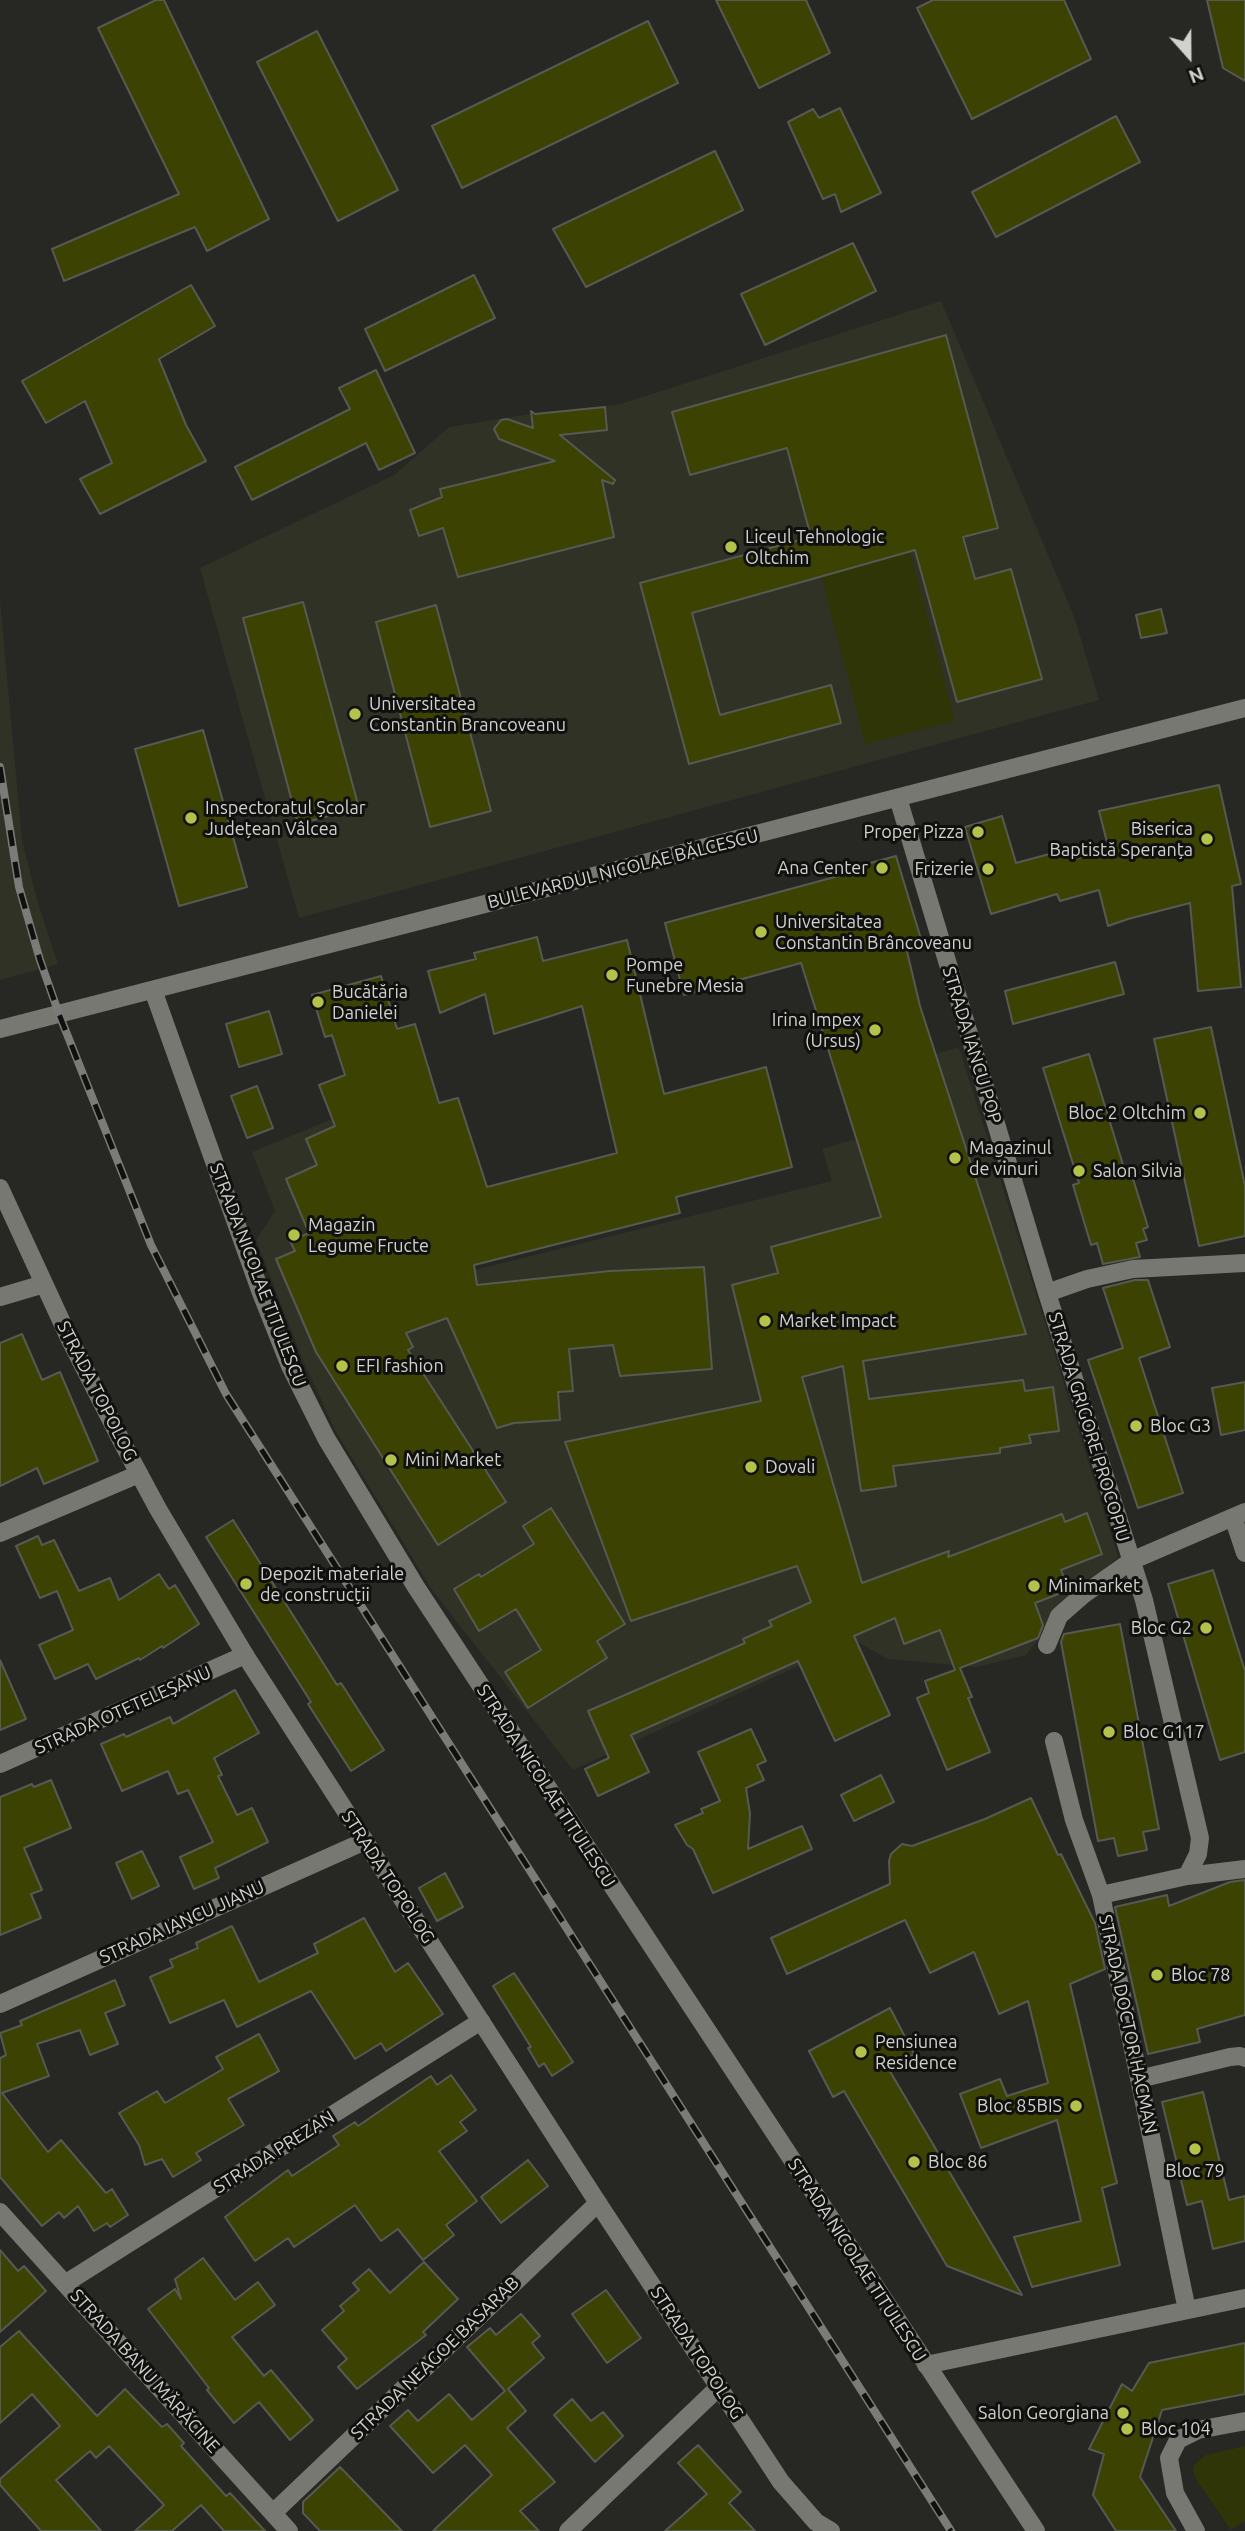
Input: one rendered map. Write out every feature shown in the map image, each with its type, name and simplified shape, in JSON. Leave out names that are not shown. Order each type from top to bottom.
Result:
[{"type":"street","name":"BULEVARDUL NICOLAE BĂLCESCU","points":[[0,1029],[1245,708]]},
{"type":"street","name":"STRADA IANCU POP","points":[[898,798],[1047,1293]]},
{"type":"street","name":"STRADA NICOLAE TITULESCU","points":[[153,990],[261,1293],[290,1366],[326,1437],[416,1587],[1035,2531]]},
{"type":"street","name":"STRADA TOPOLOG","points":[[0,1188],[98,1396],[139,1474],[245,1655],[719,2387],[797,2503],[816,2522],[831,2531]]},
{"type":"street","points":[[1047,1293],[1087,1279],[1133,1269],[1245,1263]]},
{"type":"street","points":[[0,1297],[44,1284]]},
{"type":"street","name":"STRADA GRIGORE PROCOPIU","points":[[1047,1293],[1144,1600],[1200,1838],[1198,1854],[1187,1876]]},
{"type":"street","points":[[0,1533],[139,1474]]},
{"type":"street","name":"STRADA GRIGORE PROCOPIU","points":[[1047,1645],[1059,1616],[1130,1561],[1239,1515],[1245,1553]]},
{"type":"street","name":"STRADA OTETELEȘANU","points":[[0,1764],[245,1655]]},
{"type":"street","name":"STRADA DOCTOR HACMAN","points":[[1054,1741],[1074,1820],[1101,1895],[1187,2310]]},
{"type":"street","name":"STRADA IANCU JIANU","points":[[0,2004],[365,1841]]},
{"type":"street","points":[[1101,1895],[1187,1876],[1245,1869]]},
{"type":"street","name":"STRADA PREZAN","points":[[66,2283],[481,2021]]},
{"type":"street","points":[[1139,2079],[1230,2057],[1245,2058]]},
{"type":"street","name":"STRADA NEAGOE BASARAB","points":[[272,2513],[598,2203]]},
{"type":"street","name":"STRADA BANU MĂRĂCINE","points":[[0,2212],[289,2531]]},
{"type":"street","points":[[926,2365],[1245,2298]]},
{"type":"street","points":[[568,2531],[719,2387]]},
{"type":"street","points":[[1196,2531],[1175,2493],[1169,2458],[1178,2440],[1198,2430],[1245,2421]]},
{"type":"shaded area","name":"Liceul Tehnologic Oltchim","points":[[941,301],[1075,619],[1099,700],[299,918],[200,568],[394,475],[449,427],[621,404]]},
{"type":"shaded area","points":[[0,601],[22,840],[37,900],[58,964],[0,980]]},
{"type":"shaded area","name":"Dovali","points":[[959,1047],[1118,1557],[1068,1602],[1026,1655],[977,1667],[888,1659],[854,1640],[573,1770],[432,1590],[335,1430],[302,1358],[256,1240],[275,1211],[252,1152],[369,1104],[475,1270],[832,1181],[822,1149],[856,1139],[839,1084]]},
{"type":"green space","points":[[910,551],[955,721],[865,744],[821,575]]},
{"type":"green space","points":[[1245,2446],[1245,2521],[1231,2530],[1196,2479],[1194,2465],[1206,2455]]},
{"type":"building","points":[[156,0],[164,0],[269,219],[207,251],[195,227],[64,281],[52,249],[179,194],[98,28]]},
{"type":"building","points":[[716,0],[806,0],[830,53],[759,88]]},
{"type":"building","points":[[933,0],[1064,0],[1091,59],[972,119],[917,8]]},
{"type":"building","points":[[1207,0],[1245,0],[1245,81],[1223,68]]},
{"type":"building","points":[[648,21],[678,83],[462,188],[432,126]]},
{"type":"building","points":[[317,31],[398,190],[338,221],[257,62]]},
{"type":"building","points":[[840,108],[881,193],[841,212],[835,194],[823,199],[788,122],[813,109],[819,118]]},
{"type":"building","points":[[1116,116],[1140,162],[996,237],[972,192]]},
{"type":"building","points":[[715,151],[743,210],[586,287],[553,229]]},
{"type":"building","points":[[853,243],[876,291],[765,345],[741,294]]},
{"type":"building","points":[[474,275],[495,318],[385,371],[365,329]]},
{"type":"building","points":[[191,285],[215,326],[159,359],[186,425],[206,461],[100,514],[80,479],[112,463],[85,401],[46,423],[22,381]]},
{"type":"building","points":[[946,335],[998,528],[963,537],[975,579],[1011,569],[1042,679],[957,702],[915,550],[692,613],[720,715],[831,685],[841,723],[689,764],[640,583],[811,537],[787,448],[690,475],[672,412]]},
{"type":"building","points":[[376,370],[415,453],[379,470],[366,443],[252,500],[235,467],[350,409],[339,388]]},
{"type":"building","points":[[605,407],[607,430],[560,435],[615,480],[613,484],[602,480],[614,537],[458,577],[443,528],[419,536],[410,510],[442,497],[440,489],[555,461],[499,439],[494,429],[501,420],[507,419],[533,428],[531,411],[535,414]]},
{"type":"building","points":[[303,602],[359,808],[298,824],[243,618]]},
{"type":"building","points":[[436,605],[491,811],[430,827],[376,622]]},
{"type":"building","points":[[1161,609],[1167,633],[1141,638],[1136,615]]},
{"type":"building","name":"Inspectoratul Școlar Județean Vâlcea","points":[[203,730],[247,887],[179,906],[135,749]]},
{"type":"building","points":[[1219,785],[1241,884],[1232,886],[1241,987],[1198,991],[1190,903],[1108,926],[1099,890],[1060,901],[1057,894],[991,914],[965,827],[1002,816],[1016,863],[1068,849],[1071,860],[1109,850],[1099,811]]},
{"type":"building","points":[[896,856],[921,939],[905,943],[920,1006],[1026,1334],[863,1361],[869,1399],[1023,1380],[1025,1391],[1053,1387],[1059,1431],[1029,1435],[1031,1443],[1000,1448],[1000,1453],[893,1466],[896,1486],[861,1491],[843,1366],[802,1377],[862,1583],[949,1551],[948,1557],[1062,1514],[1065,1522],[1087,1513],[1102,1554],[1061,1570],[1069,1590],[1035,1603],[1043,1625],[1038,1638],[960,1668],[972,1697],[968,1698],[990,1752],[947,1770],[917,1698],[929,1693],[925,1681],[955,1670],[940,1630],[904,1644],[895,1618],[854,1636],[890,1715],[835,1741],[798,1661],[631,1735],[649,1772],[598,1796],[585,1769],[609,1758],[588,1711],[745,1643],[743,1639],[772,1626],[769,1621],[811,1602],[797,1566],[631,1621],[565,1442],[761,1401],[732,1285],[778,1273],[771,1247],[881,1217],[801,963],[684,995],[665,923],[842,875],[841,871]]},
{"type":"building","points":[[537,937],[543,961],[627,940],[664,1094],[766,1067],[792,1167],[676,1197],[680,1213],[474,1265],[477,1285],[610,1271],[704,1267],[712,1369],[620,1376],[613,1345],[569,1349],[573,1391],[558,1392],[560,1420],[514,1423],[497,1428],[447,1318],[406,1333],[413,1347],[408,1350],[506,1502],[438,1545],[316,1352],[276,1259],[295,1251],[290,1241],[309,1233],[286,1179],[317,1165],[306,1139],[335,1126],[319,1085],[345,1075],[332,1035],[325,1037],[312,995],[381,976],[397,1029],[415,1024],[439,1103],[458,1098],[487,1187],[617,1153],[582,1006],[494,1034],[485,994],[440,1013],[428,971],[476,959],[474,953]]},
{"type":"building","points":[[1115,962],[1124,994],[1013,1024],[1005,991]]},
{"type":"building","points":[[269,1011],[282,1054],[239,1067],[226,1024]]},
{"type":"building","name":"Bloc 2 Oltchim","points":[[1211,1027],[1245,1186],[1245,1236],[1199,1246],[1154,1039]]},
{"type":"building","points":[[1089,1054],[1124,1168],[1129,1166],[1148,1227],[1143,1229],[1147,1240],[1136,1243],[1140,1257],[1103,1264],[1097,1243],[1091,1245],[1073,1185],[1079,1183],[1043,1068]]},
{"type":"building","points":[[257,1086],[273,1128],[247,1138],[231,1096]]},
{"type":"building","name":"Bloc G3","points":[[1135,1280],[1148,1280],[1170,1347],[1139,1358],[1183,1493],[1138,1508],[1088,1360],[1123,1348],[1103,1288]]},
{"type":"building","points":[[22,1334],[42,1380],[60,1372],[98,1461],[44,1484],[37,1468],[0,1486],[0,1343]]},
{"type":"building","points":[[1245,1382],[1245,1430],[1221,1435],[1212,1388]]},
{"type":"building","points":[[551,1508],[625,1624],[597,1641],[607,1658],[528,1708],[505,1672],[541,1650],[516,1609],[479,1631],[454,1589],[479,1574],[481,1577],[534,1544],[523,1526]]},
{"type":"building","points":[[233,1520],[337,1685],[341,1683],[384,1750],[351,1771],[308,1704],[311,1702],[206,1537]]},
{"type":"building","points":[[38,1536],[42,1545],[54,1540],[79,1591],[110,1578],[119,1600],[159,1574],[169,1589],[175,1585],[199,1624],[163,1648],[162,1646],[140,1660],[139,1658],[96,1679],[88,1664],[55,1679],[39,1645],[73,1630],[57,1591],[40,1598],[16,1546]]},
{"type":"building","name":"Bloc G2","points":[[1213,1570],[1245,1671],[1245,1752],[1220,1760],[1168,1584]]},
{"type":"building","name":"Bloc G117","points":[[1120,1624],[1159,1829],[1143,1832],[1147,1850],[1118,1856],[1114,1838],[1098,1841],[1061,1642],[1064,1634]]},
{"type":"building","points":[[0,1660],[26,1719],[0,1730]]},
{"type":"building","points":[[235,1690],[259,1733],[214,1758],[222,1775],[218,1776],[237,1815],[252,1808],[268,1842],[215,1868],[219,1878],[194,1889],[180,1857],[213,1842],[188,1790],[178,1794],[168,1771],[122,1791],[101,1744],[124,1734],[126,1737],[170,1717],[173,1724]]},
{"type":"building","points":[[751,1729],[766,1761],[757,1765],[764,1780],[746,1788],[750,1814],[748,1849],[802,1826],[812,1849],[713,1893],[693,1849],[687,1845],[675,1825],[703,1813],[701,1809],[720,1801],[698,1752]]},
{"type":"building","points":[[881,1775],[894,1802],[854,1821],[841,1795]]},
{"type":"building","points":[[51,1780],[71,1828],[24,1848],[42,1890],[31,1894],[41,1918],[0,1935],[0,1797],[32,1784],[34,1787]]},
{"type":"building","points":[[1031,1798],[1095,1923],[1105,1969],[1070,1984],[1117,2183],[1102,2188],[1120,2265],[1032,2287],[1014,2237],[1081,2221],[1057,2120],[981,2148],[960,2094],[1000,2079],[1007,2096],[1048,2083],[1028,2001],[999,2014],[974,1952],[930,1973],[905,1920],[787,1974],[771,1938],[890,1884],[891,1854],[902,1844],[912,1846],[985,1819]]},
{"type":"building","points":[[142,1851],[159,1886],[132,1899],[116,1863]]},
{"type":"building","points":[[445,1873],[463,1907],[437,1921],[419,1888]]},
{"type":"building","points":[[1245,1880],[1245,2015],[1197,2029],[1200,2042],[1148,2054],[1115,1907],[1167,1895],[1169,1906],[1230,1882]]},
{"type":"building","points":[[364,1918],[395,1972],[408,1963],[443,2014],[386,2051],[381,2043],[355,2059],[311,1991],[237,2027],[224,2000],[170,2023],[150,1977],[173,1967],[170,1960],[198,1948],[196,1943],[232,1926],[259,1982],[318,1953],[314,1944]]},
{"type":"building","points":[[514,1973],[573,2062],[552,2076],[544,2063],[539,2067],[528,2048],[531,2047],[493,1986]]},
{"type":"building","points":[[115,1980],[125,2005],[105,2013],[118,2044],[90,2055],[80,2030],[37,2044],[49,2076],[2,2093],[48,2152],[61,2140],[106,2193],[112,2189],[128,2215],[110,2227],[107,2223],[94,2231],[78,2206],[64,2218],[59,2212],[42,2226],[0,2177],[0,2058],[6,2055],[0,2033],[22,2025],[20,2021]]},
{"type":"building","name":"Bloc 86","points":[[890,2008],[914,2054],[888,2068],[1022,2295],[947,2266],[844,2091],[833,2097],[809,2051]]},
{"type":"building","points":[[259,2034],[279,2071],[228,2099],[244,2125],[196,2153],[201,2160],[173,2177],[162,2159],[145,2165],[139,2145],[119,2113],[157,2091],[165,2103],[223,2069],[216,2057]]},
{"type":"building","points":[[451,2075],[476,2110],[460,2122],[467,2131],[439,2151],[477,2201],[446,2225],[454,2235],[423,2260],[398,2229],[381,2241],[355,2205],[294,2247],[288,2238],[255,2261],[225,2217],[288,2170],[292,2176],[339,2145],[333,2136],[355,2122],[358,2126],[431,2076],[437,2085]]},
{"type":"building","name":"Bloc 79","points":[[1203,2092],[1229,2200],[1245,2196],[1245,2241],[1213,2249],[1202,2201],[1187,2205],[1162,2102]]},
{"type":"building","points":[[528,2160],[548,2186],[501,2223],[481,2197]]},
{"type":"building","points":[[0,2250],[18,2271],[24,2266],[46,2291],[0,2332]]},
{"type":"building","points":[[203,2258],[235,2300],[258,2282],[275,2305],[232,2337],[264,2376],[271,2370],[313,2420],[290,2440],[259,2402],[234,2423],[148,2309],[175,2289],[181,2299],[175,2279]]},
{"type":"building","points":[[424,2262],[458,2299],[423,2332],[426,2335],[357,2389],[338,2367],[347,2359],[322,2330],[344,2311],[340,2306],[359,2290],[353,2283],[369,2269],[390,2293]]},
{"type":"building","points":[[606,2290],[641,2338],[607,2363],[572,2314]]},
{"type":"building","points":[[521,2314],[540,2336],[532,2343],[544,2358],[508,2389],[526,2411],[507,2428],[555,2482],[520,2511],[539,2531],[433,2531],[492,2475],[465,2445],[433,2473],[390,2426],[408,2410],[418,2421],[449,2394],[472,2420],[505,2391],[467,2347],[490,2328],[496,2335]]},
{"type":"building","points":[[19,2331],[97,2416],[125,2389],[162,2427],[167,2424],[184,2443],[181,2446],[226,2496],[230,2493],[265,2531],[224,2531],[201,2505],[172,2531],[135,2531],[164,2505],[109,2446],[96,2458],[90,2451],[56,2480],[101,2531],[41,2531],[0,2485],[0,2479],[60,2426],[32,2394],[0,2423],[0,2347]]},
{"type":"building","name":"Bloc 104","points":[[1245,2343],[1245,2394],[1162,2410],[1140,2477],[1176,2531],[1116,2531],[1093,2495],[1104,2454],[1089,2449],[1122,2384],[1132,2391],[1149,2363]]},
{"type":"building","points":[[572,2399],[591,2421],[603,2412],[623,2436],[595,2462],[554,2415]]},
{"type":"building","points":[[698,2445],[741,2492],[729,2503],[755,2531],[665,2531],[707,2494],[678,2463]]},
{"type":"building","points":[[340,2467],[402,2531],[320,2531],[303,2513],[303,2502]]},
{"type":"railway","points":[[0,767],[19,887],[59,1014],[151,1245],[226,1394],[951,2531]]},
{"type":"place","name":"Liceul Tehnologic Oltchim","points":[[731,547]]},
{"type":"place","name":"Universitatea Constantin Brancoveanu","points":[[355,714]]},
{"type":"place","name":"Inspectoratul Școlar Județean Vâlcea","points":[[191,818]]},
{"type":"place","name":"Proper Pizza","points":[[978,832]]},
{"type":"place","name":"Biserica Baptistă Speranța","points":[[1207,839]]},
{"type":"place","name":"Ana Center","points":[[882,868]]},
{"type":"place","name":"Frizerie","points":[[988,869]]},
{"type":"place","name":"Universitatea Constantin Brâncoveanu","points":[[761,932]]},
{"type":"place","name":"Pompe Funebre Mesia","points":[[612,975]]},
{"type":"place","name":"Bucătăria Danielei","points":[[318,1002]]},
{"type":"place","name":"Irina Impex (Ursus)","points":[[875,1030]]},
{"type":"place","name":"Bloc 2 Oltchim","points":[[1200,1113]]},
{"type":"place","name":"Magazinul de vinuri","points":[[955,1158]]},
{"type":"place","name":"Salon Silvia","points":[[1079,1171]]},
{"type":"place","name":"Magazin Legume Fructe","points":[[294,1235]]},
{"type":"place","name":"Market Impact","points":[[765,1321]]},
{"type":"place","name":"EFI fashion","points":[[342,1366]]},
{"type":"place","name":"Bloc G3","points":[[1136,1426]]},
{"type":"place","name":"Mini Market","points":[[391,1460]]},
{"type":"place","name":"Dovali","points":[[751,1467]]},
{"type":"place","name":"Depozit materiale de construcții","points":[[246,1584]]},
{"type":"place","name":"Minimarket","points":[[1034,1586]]},
{"type":"place","name":"Bloc G2","points":[[1206,1628]]},
{"type":"place","name":"Bloc G117","points":[[1109,1732]]},
{"type":"place","name":"Bloc 78","points":[[1157,1975]]},
{"type":"place","name":"Pensiunea Residence","points":[[861,2052]]},
{"type":"place","name":"Bloc 85BIS","points":[[1076,2106]]},
{"type":"place","name":"Bloc 79","points":[[1195,2149]]},
{"type":"place","name":"Bloc 86","points":[[914,2162]]},
{"type":"place","name":"Salon Georgiana","points":[[1123,2413]]},
{"type":"place","name":"Bloc 104","points":[[1127,2429]]}]
